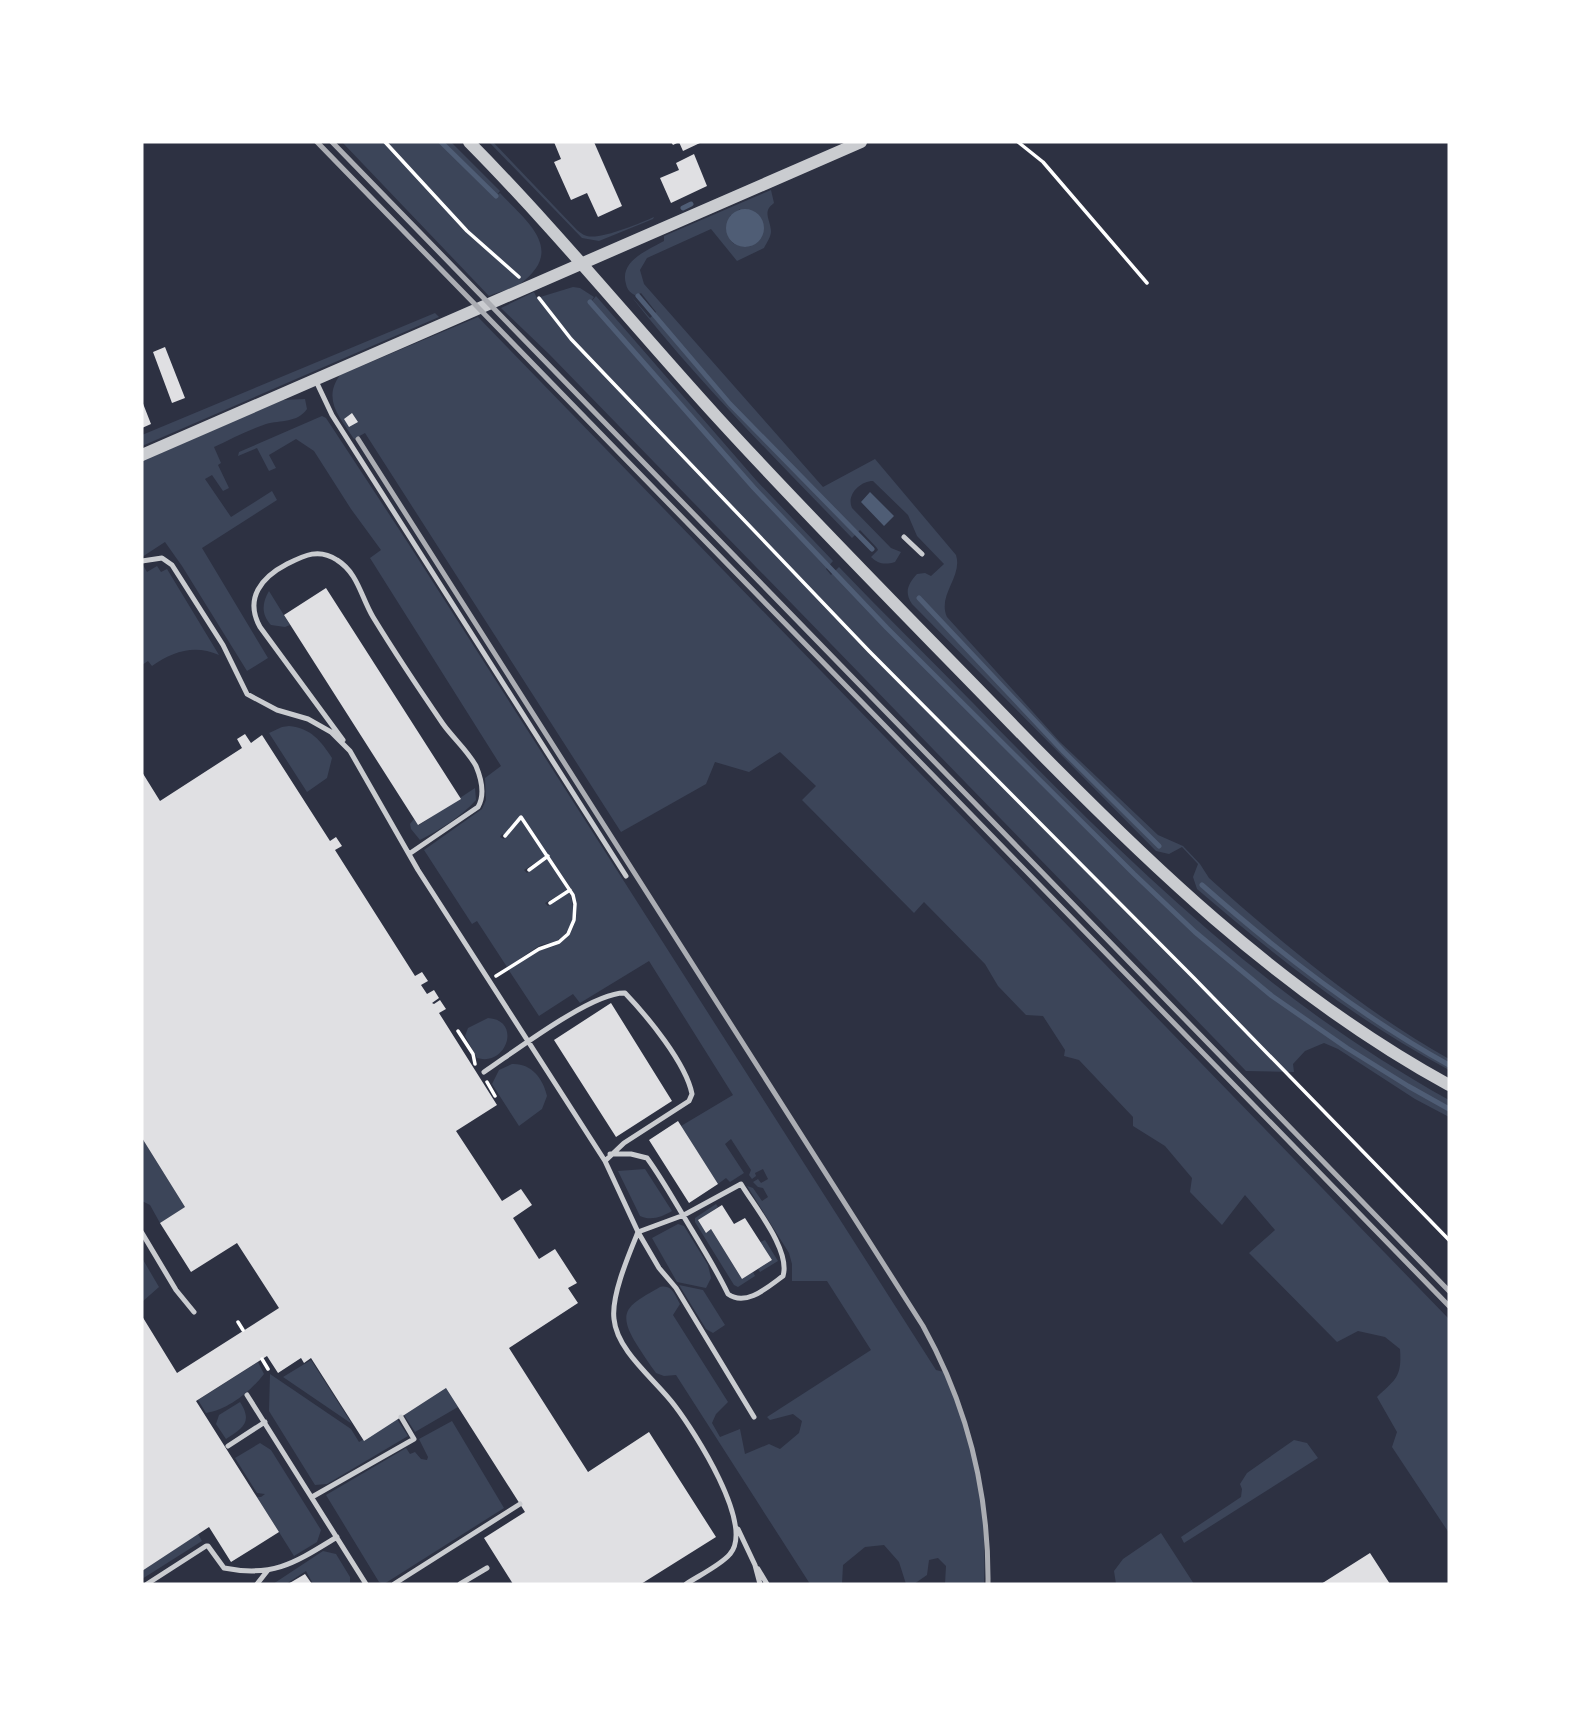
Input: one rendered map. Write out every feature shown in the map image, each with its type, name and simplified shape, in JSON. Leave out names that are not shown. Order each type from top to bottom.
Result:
[{"type":"street","points":[[469,142],[582,263],[761,465],[1022,735],[1147,859],[1236,938],[1322,1006],[1369,1038],[1449,1085]]},
{"type":"street","points":[[142,455],[862,142]]},
{"type":"lane","points":[[315,379],[332,415],[626,876]]},
{"type":"lane","points":[[904,537],[922,554]]},
{"type":"lane","points":[[409,854],[478,807],[481,802],[481,779],[475,764],[451,734],[371,614],[360,585],[350,570],[337,559],[320,552],[304,555],[267,574],[260,585],[254,611],[260,627],[350,751],[409,854],[605,1161],[638,1232],[659,1268],[676,1288],[754,1418]]},
{"type":"lane","points":[[142,561],[162,558],[172,565],[223,645],[247,694],[331,732],[350,751]]},
{"type":"lane","points":[[484,1072],[562,1020],[615,993],[625,993],[653,1025],[681,1068],[692,1094],[689,1101],[610,1154],[605,1161]]},
{"type":"lane","points":[[610,1154],[631,1154],[647,1158],[684,1215],[731,1297],[743,1299],[783,1276],[784,1257],[741,1184],[684,1215],[638,1232]]},
{"type":"lane","points":[[638,1232],[619,1289],[614,1321],[626,1347],[675,1405],[722,1482],[737,1529],[767,1584]]},
{"type":"lane","points":[[142,1233],[176,1290],[194,1312]]},
{"type":"lane","points":[[247,1395],[366,1584]]},
{"type":"lane","points":[[312,1497],[414,1439],[401,1417]]},
{"type":"lane","points":[[228,1446],[265,1422]]},
{"type":"lane","points":[[394,1584],[520,1504]]},
{"type":"lane","points":[[686,1584],[730,1555],[737,1529]]},
{"type":"lane","points":[[147,1584],[206,1546],[224,1568],[268,1570],[294,1563],[337,1538]]},
{"type":"lane","points":[[755,1566],[760,1584]]},
{"type":"lane","points":[[460,1584],[487,1568]]},
{"type":"lane","points":[[257,1584],[268,1570]]},
{"type":"path","points":[[385,142],[467,230],[530,286],[571,339],[807,588],[1449,1240]]},
{"type":"path","points":[[1017,142],[1043,162],[1147,284]]},
{"type":"path","points":[[488,981],[539,949],[559,942],[573,925],[575,911],[570,890],[521,817],[505,836]]},
{"type":"path","points":[[529,870],[548,856]]},
{"type":"path","points":[[550,903],[570,890]]},
{"type":"path","points":[[237,1322],[243,1331]]},
{"type":"path","points":[[262,1359],[268,1369]]},
{"type":"shaded area","points":[[342,142],[451,142],[500,191],[497,195],[500,193],[538,237],[540,260],[533,272],[520,284],[489,296]]},
{"type":"shaded area","points":[[489,142],[493,142],[577,230],[585,235],[593,237],[610,233],[654,217],[599,241],[582,238]]},
{"type":"shaded area","points":[[771,190],[774,203],[768,212],[771,233],[764,248],[737,261],[711,229],[647,258],[640,270],[644,284],[823,487],[875,459],[956,555],[956,571],[945,601],[947,617],[1060,742],[1158,835],[1183,846],[1200,864],[1209,878],[1266,928],[1354,997],[1416,1040],[1449,1059],[1449,1070],[1382,1031],[1318,987],[1197,889],[1193,877],[1198,864],[1182,847],[1169,854],[1156,851],[912,604],[909,585],[917,574],[925,573],[931,576],[944,564],[917,536],[908,515],[873,481],[863,483],[855,490],[851,498],[852,508],[891,548],[901,552],[895,562],[891,563],[885,564],[871,557],[878,550],[860,530],[852,538],[738,420],[631,296],[650,318],[656,312],[641,293],[636,296],[630,291],[625,276],[636,257],[664,241],[664,236]],"holes":[[[740,209],[751,246],[732,243],[728,234],[730,216]]]},
{"type":"shaded area","points":[[745,209],[759,214],[764,228],[759,242],[745,247],[731,242],[726,228],[731,214]]},
{"type":"shaded area","points":[[573,287],[580,288],[594,297],[590,303],[596,296],[756,480],[833,561],[826,569],[831,575],[839,567],[1028,760],[1139,868],[1255,969],[1316,1015],[1380,1059],[1449,1100],[1449,1117],[1324,1043],[1305,1051],[1293,1064],[1294,1072],[1246,1071],[549,354],[501,308],[534,292],[537,298]]},
{"type":"shaded area","points":[[435,313],[439,317],[142,446],[142,435]]},
{"type":"shaded area","points":[[478,317],[1449,1319],[1449,1533],[1392,1447],[1397,1432],[1377,1397],[1399,1372],[1400,1349],[1385,1337],[1358,1331],[1337,1342],[1249,1253],[1275,1230],[1245,1195],[1222,1225],[1190,1192],[1192,1178],[1165,1146],[1133,1126],[1133,1117],[1079,1060],[1064,1056],[1065,1050],[1043,1016],[1026,1015],[998,986],[985,964],[924,902],[914,913],[802,800],[816,786],[780,752],[749,772],[715,762],[706,784],[621,832],[365,433],[354,439],[335,408],[333,392],[340,375]]},
{"type":"shaded area","points":[[305,399],[307,409],[298,417],[259,426],[214,447],[221,463],[218,465],[229,488],[223,491],[212,475],[205,479],[231,517],[272,491],[277,500],[202,548],[268,658],[247,671],[165,542],[142,557],[142,461],[283,400]]},
{"type":"shaded area","points":[[322,416],[326,418],[408,543],[936,1370],[944,1372],[964,1421],[979,1485],[984,1584],[945,1584],[946,1566],[938,1558],[929,1560],[927,1575],[914,1584],[906,1584],[899,1562],[884,1545],[865,1547],[843,1565],[842,1584],[810,1584],[676,1375],[664,1376],[656,1373],[630,1333],[626,1316],[633,1304],[664,1286],[675,1294],[680,1304],[673,1315],[728,1402],[716,1414],[712,1423],[720,1437],[740,1429],[745,1454],[769,1444],[780,1449],[799,1433],[802,1421],[793,1414],[770,1420],[767,1417],[871,1350],[827,1281],[792,1281],[789,1253],[747,1186],[753,1188],[762,1201],[768,1197],[763,1188],[753,1182],[758,1179],[761,1183],[768,1179],[763,1169],[755,1173],[756,1176],[752,1179],[749,1175],[751,1170],[731,1139],[725,1144],[744,1173],[730,1182],[726,1178],[718,1184],[681,1126],[733,1095],[649,961],[580,1003],[573,994],[539,1016],[508,969],[565,939],[576,920],[572,890],[521,815],[500,837],[504,839],[520,819],[546,856],[524,870],[527,873],[548,858],[568,890],[545,903],[548,906],[569,892],[573,913],[570,926],[562,937],[539,946],[507,967],[477,921],[472,924],[424,850],[482,809],[486,800],[485,778],[501,766],[370,558],[381,550],[314,451],[296,439],[269,455],[276,468],[269,471],[257,448],[238,456],[239,452]]},
{"type":"shaded area","points":[[870,492],[894,516],[884,526],[861,502]]},
{"type":"shaded area","points":[[143,565],[147,572],[157,566],[161,572],[167,569],[219,655],[201,650],[184,651],[168,656],[152,666],[148,661],[142,665]]},
{"type":"shaded area","points":[[269,591],[290,625],[271,625],[265,617],[265,600]]},
{"type":"shaded area","points":[[289,726],[303,729],[315,736],[332,758],[327,778],[307,792],[269,733]]},
{"type":"shaded area","points":[[475,788],[476,800],[442,828],[420,840],[411,829],[410,824],[414,819],[419,825]]},
{"type":"shaded area","points":[[488,1018],[505,1026],[506,1042],[503,1050],[496,1056],[477,1058],[465,1036],[468,1028]]},
{"type":"shaded area","points":[[512,1064],[525,1066],[535,1073],[543,1083],[547,1096],[542,1109],[519,1126],[492,1084],[499,1070]]},
{"type":"shaded area","points":[[142,1138],[185,1207],[160,1223],[150,1205],[142,1201]]},
{"type":"shaded area","points":[[645,1169],[672,1211],[660,1217],[640,1216],[618,1171]]},
{"type":"shaded area","points":[[716,1204],[718,1207],[699,1220],[706,1232],[711,1229],[742,1279],[753,1272],[755,1276],[738,1287],[734,1285],[695,1222],[695,1218]]},
{"type":"shaded area","points":[[678,1224],[684,1226],[708,1265],[711,1278],[706,1288],[677,1282],[652,1238]]},
{"type":"shaded area","points":[[765,1240],[778,1261],[760,1272],[758,1269],[772,1260],[760,1242]]},
{"type":"shaded area","points":[[142,1258],[159,1287],[142,1302]]},
{"type":"shaded area","points":[[679,1285],[703,1290],[725,1325],[713,1333],[706,1329]]},
{"type":"shaded area","points":[[311,1360],[352,1424],[283,1377]]},
{"type":"shaded area","points":[[258,1362],[264,1374],[253,1387],[231,1404],[206,1413],[198,1400]]},
{"type":"shaded area","points":[[270,1374],[351,1429],[359,1442],[397,1419],[408,1436],[327,1484],[315,1485],[269,1411]]},
{"type":"shaded area","points":[[446,1388],[458,1407],[415,1432],[404,1415]]},
{"type":"shaded area","points":[[240,1402],[246,1420],[226,1439],[216,1424],[219,1415]]},
{"type":"shaded area","points":[[452,1421],[504,1508],[384,1584],[379,1582],[326,1495],[406,1448],[410,1454],[415,1452],[421,1459],[427,1460],[419,1439]]},
{"type":"shaded area","points":[[1294,1440],[1307,1443],[1318,1458],[1184,1543],[1181,1537],[1241,1497],[1240,1484],[1247,1473]]},
{"type":"shaded area","points":[[260,1443],[271,1450],[321,1530],[317,1542],[294,1556],[257,1497],[265,1494],[257,1493],[235,1458]]},
{"type":"shaded area","points":[[1161,1533],[1194,1584],[1116,1584],[1114,1571],[1123,1559]]},
{"type":"shaded area","points":[[198,1534],[202,1541],[142,1579],[142,1571]]},
{"type":"shaded area","points":[[323,1551],[336,1554],[350,1577],[350,1584],[313,1584],[306,1571],[286,1584],[273,1584]]},
{"type":"building","points":[[554,142],[594,142],[622,206],[598,217],[587,193],[571,200],[554,162],[561,159]]},
{"type":"building","points":[[679,142],[702,142],[683,151]]},
{"type":"building","points":[[694,154],[707,186],[671,203],[660,178],[679,170],[676,163]]},
{"type":"building","points":[[165,347],[185,398],[172,403],[153,352]]},
{"type":"building","points":[[142,401],[151,424],[142,428]]},
{"type":"building","points":[[352,413],[358,422],[349,427],[344,419]]},
{"type":"building","points":[[326,588],[461,799],[418,825],[284,615]]},
{"type":"building","points":[[245,734],[251,743],[262,735],[330,841],[336,837],[342,846],[335,850],[415,976],[422,972],[428,981],[421,985],[427,994],[434,990],[439,998],[432,1003],[440,1000],[446,1009],[439,1013],[497,1105],[456,1131],[502,1201],[521,1189],[532,1205],[513,1218],[539,1259],[555,1249],[577,1283],[568,1288],[578,1303],[509,1348],[588,1472],[649,1432],[716,1537],[641,1584],[513,1584],[484,1538],[525,1512],[446,1388],[364,1441],[311,1358],[304,1363],[301,1358],[278,1373],[267,1356],[196,1401],[279,1532],[231,1562],[209,1527],[142,1571],[142,1316],[177,1373],[279,1308],[237,1243],[191,1272],[160,1223],[185,1207],[142,1138],[142,772],[160,801],[242,748],[237,739]]},
{"type":"building","points":[[611,1003],[672,1101],[616,1137],[554,1040]]},
{"type":"building","points":[[678,1121],[718,1184],[689,1203],[649,1140]]},
{"type":"building","points":[[722,1205],[734,1224],[745,1218],[772,1260],[742,1279],[711,1229],[706,1233],[698,1220]]},
{"type":"building","points":[[1370,1553],[1390,1584],[1321,1584]]},
{"type":"building","points":[[305,1574],[312,1584],[288,1584]]},
{"type":"waterway","points":[[441,142],[496,196]]},
{"type":"waterway","points":[[683,208],[691,204]]},
{"type":"waterway","points":[[638,296],[730,404],[872,549]]},
{"type":"waterway","points":[[590,302],[754,488],[887,628],[1195,932],[1272,996],[1347,1048],[1449,1109]]},
{"type":"waterway","points":[[919,598],[1064,752],[1159,846]]},
{"type":"waterway","points":[[1202,885],[1321,982],[1384,1026],[1449,1065]]},
{"type":"railway","points":[[317,142],[1449,1306]]},
{"type":"railway","points":[[332,142],[1449,1291]]},
{"type":"railway","points":[[358,439],[923,1326],[952,1388],[973,1451],[985,1516],[988,1584]]}]
